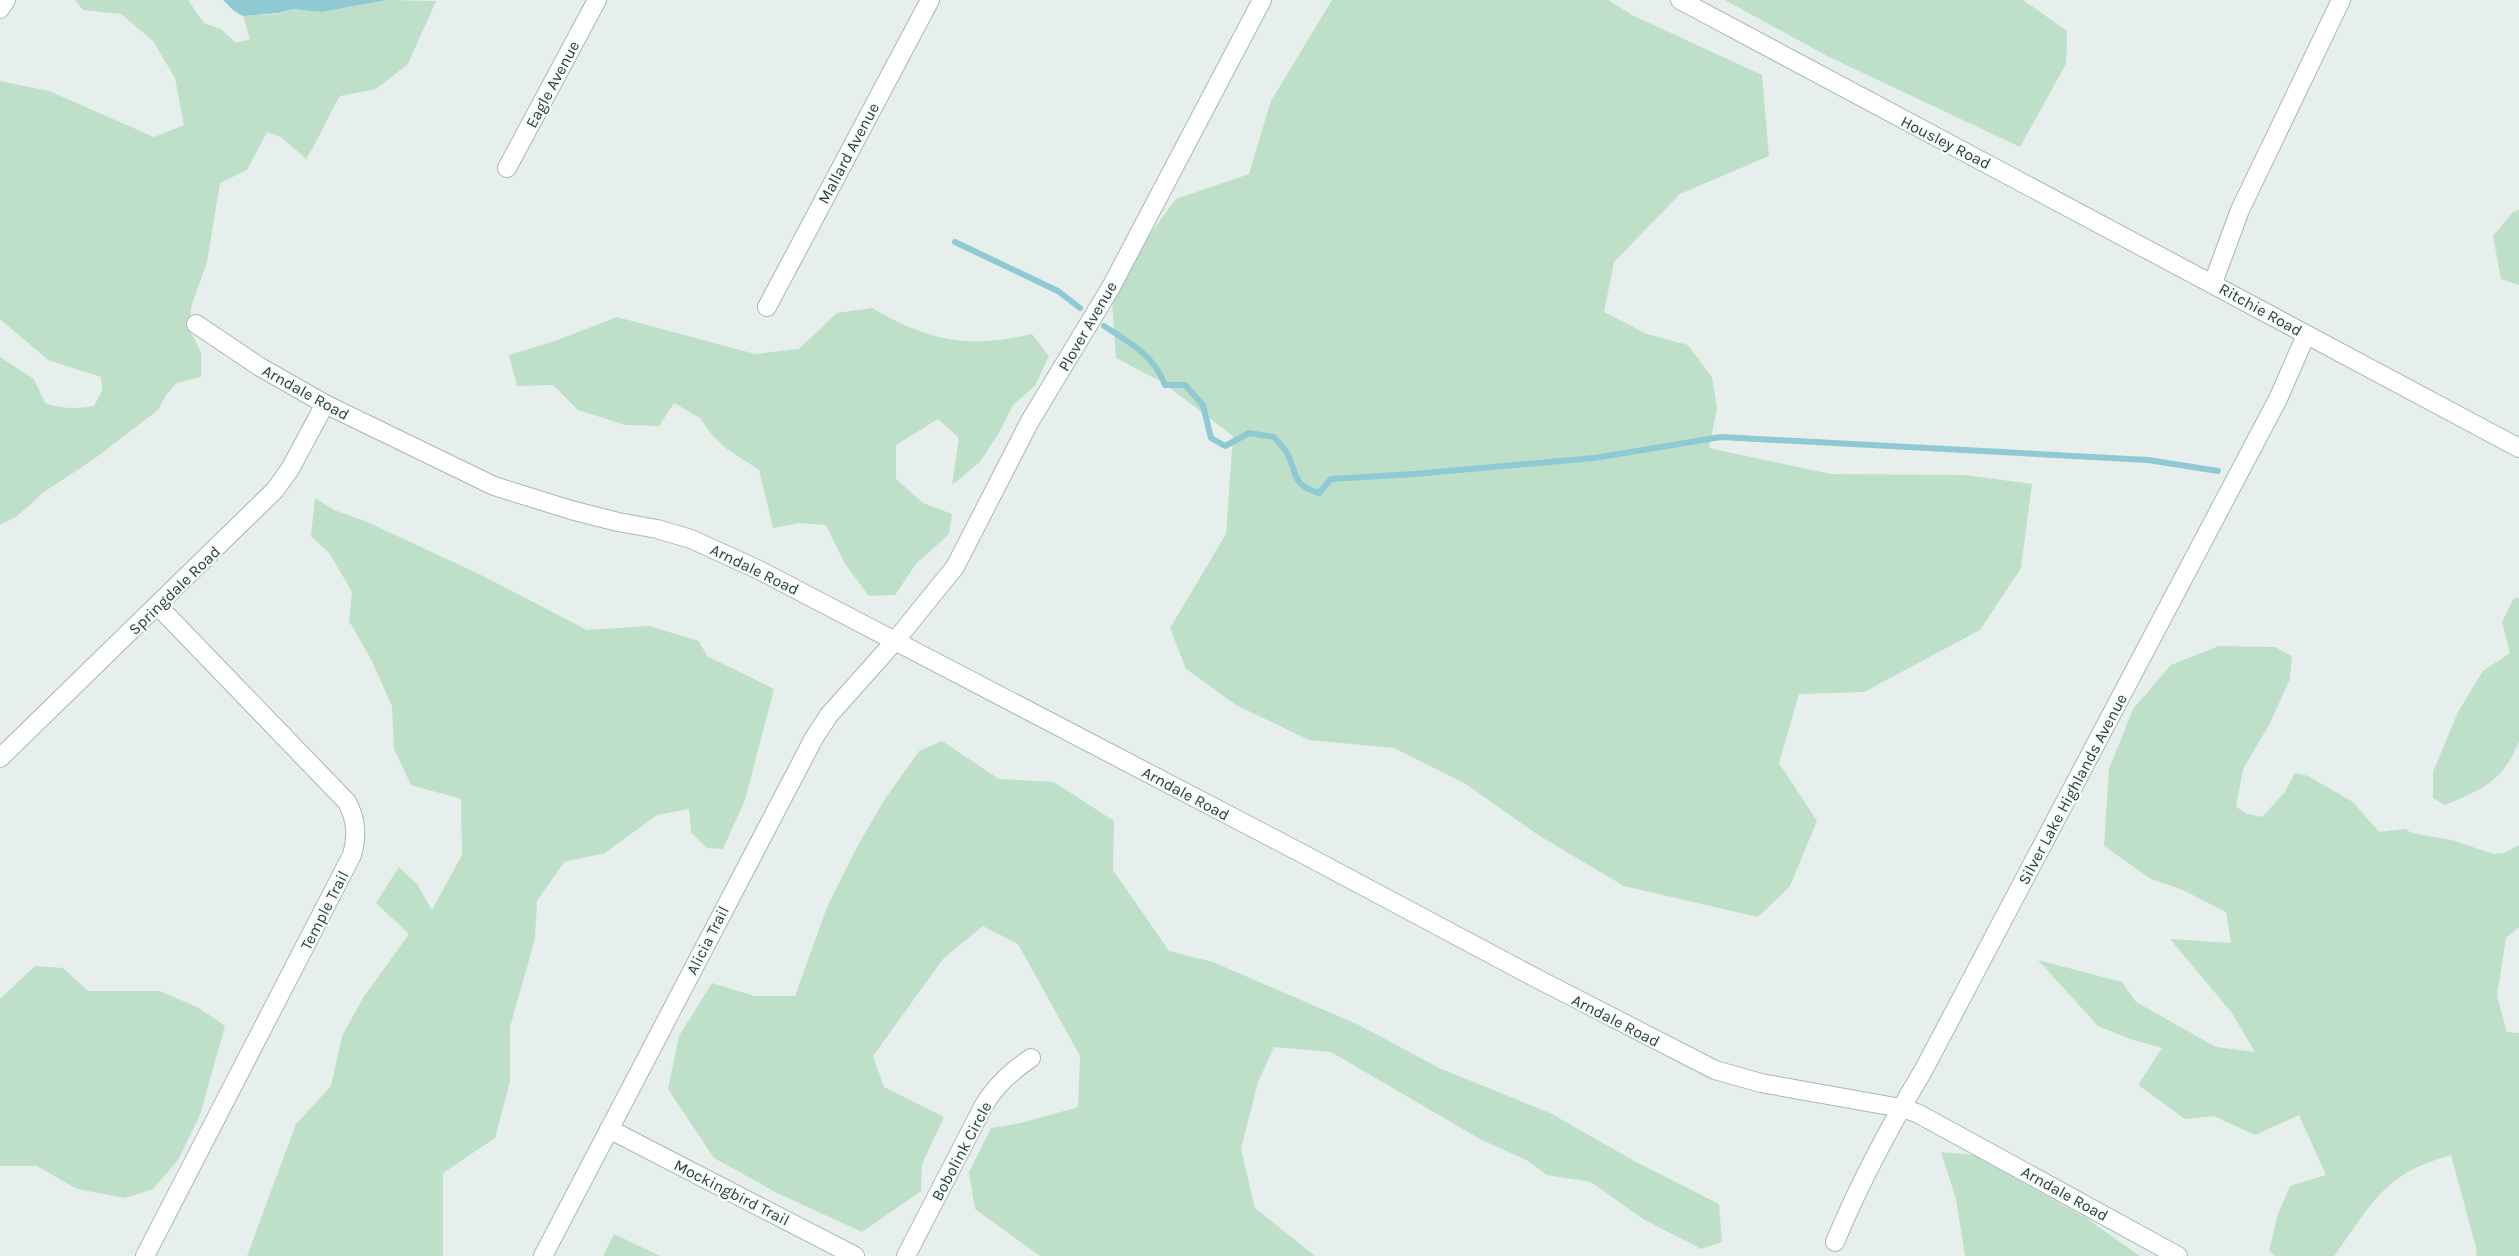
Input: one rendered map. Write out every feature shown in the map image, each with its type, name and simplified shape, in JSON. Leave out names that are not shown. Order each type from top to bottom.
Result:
[{"type":"street","points":[[0,9],[6,0]]},
{"type":"street","name":"Eagle Avenue","points":[[507,168],[597,0]]},
{"type":"street","name":"Mallard Avenue","points":[[767,307],[930,0]]},
{"type":"street","name":"Plover Avenue","points":[[896,641],[955,567],[1030,421],[1111,287],[1262,0]]},
{"type":"street","name":"Housley Road","points":[[1680,0],[2213,283]]},
{"type":"street","name":"Ritchie Road","points":[[2341,0],[2240,210],[2213,283],[2519,448]]},
{"type":"street","name":"Arndale Road","points":[[196,324],[260,367],[325,404],[494,486],[571,510],[657,529],[724,553],[1715,1070],[1761,1083],[1901,1108],[1938,1123],[2178,1256]]},
{"type":"street","name":"Silver Lake Highlands Avenue","points":[[1835,1242],[1853,1200],[1901,1108],[1923,1071],[2278,399],[2306,335]]},
{"type":"street","name":"Springdale Road","points":[[0,759],[275,490],[290,469],[325,404]]},
{"type":"street","name":"Temple Trail","points":[[145,1256],[352,855],[356,840],[356,824],[347,802],[158,606]]},
{"type":"street","name":"Alicia Trail","points":[[543,1256],[814,738],[829,715],[896,641]]},
{"type":"street","name":"Bobolink Circle","points":[[906,1256],[996,1086],[1011,1072],[1031,1059]]},
{"type":"street","name":"Mockingbird Trail","points":[[609,1129],[855,1256]]},
{"type":"green space","points":[[75,0],[188,0],[204,23],[221,29],[236,43],[250,39],[243,16],[278,14],[293,9],[321,12],[387,0],[436,1],[408,64],[376,89],[340,96],[306,159],[281,137],[267,132],[247,170],[220,183],[207,262],[191,307],[190,331],[201,352],[201,377],[177,383],[166,395],[158,410],[94,459],[44,492],[17,516],[0,525],[0,357],[34,379],[45,403],[69,408],[94,406],[102,391],[101,377],[48,360],[0,319],[0,81],[49,91],[154,137],[184,125],[175,78],[153,41],[121,14],[83,10]]},
{"type":"green space","points":[[1332,0],[1608,0],[1632,15],[1762,75],[1769,156],[1680,194],[1614,262],[1604,312],[1647,334],[1688,345],[1712,377],[1717,408],[1709,448],[1831,474],[1965,475],[2032,484],[2021,568],[1980,630],[1864,692],[1799,694],[1779,763],[1817,821],[1790,886],[1758,917],[1624,886],[1538,835],[1466,784],[1394,748],[1309,740],[1236,705],[1186,669],[1170,628],[1226,534],[1233,436],[1162,382],[1116,358],[1111,287],[1176,199],[1249,174],[1271,101]]},
{"type":"green space","points":[[1725,0],[2023,0],[2067,31],[2066,64],[2020,147],[1827,56]]},
{"type":"green space","points":[[2519,210],[2519,285],[2501,279],[2493,236],[2513,212]]},
{"type":"green space","points":[[872,308],[912,328],[949,339],[988,341],[1032,334],[1049,356],[1035,386],[1013,405],[980,462],[952,485],[959,438],[938,419],[896,445],[896,479],[923,503],[952,514],[949,534],[916,564],[895,595],[869,596],[845,564],[826,525],[800,523],[773,528],[759,470],[727,449],[712,435],[700,418],[674,403],[659,426],[625,425],[578,410],[553,385],[517,386],[509,355],[555,341],[617,317],[755,354],[799,349],[837,313]]},
{"type":"green space","points":[[315,498],[334,510],[365,521],[477,573],[587,630],[649,626],[699,641],[707,656],[774,689],[745,800],[723,849],[707,848],[691,832],[689,809],[657,815],[605,853],[564,862],[537,901],[535,939],[510,1027],[510,1081],[495,1138],[443,1173],[443,1256],[247,1256],[296,1124],[331,1086],[342,1036],[363,998],[409,934],[376,903],[399,867],[417,884],[432,910],[462,855],[461,799],[411,785],[394,749],[392,706],[371,659],[349,621],[352,592],[330,554],[311,536]]},
{"type":"green space","points":[[2514,598],[2519,598],[2519,742],[2506,766],[2490,782],[2481,789],[2445,805],[2433,798],[2433,772],[2458,712],[2483,671],[2510,653],[2502,622]]},
{"type":"green space","points":[[2219,646],[2275,647],[2292,656],[2290,679],[2269,725],[2243,769],[2236,807],[2248,814],[2262,817],[2285,792],[2295,773],[2308,776],[2353,802],[2379,832],[2405,829],[2412,833],[2452,840],[2493,854],[2504,853],[2519,845],[2519,927],[2506,938],[2497,996],[2507,1032],[2519,1033],[2519,1256],[2476,1256],[2477,1251],[2451,1155],[2415,1168],[2387,1187],[2370,1205],[2334,1256],[2275,1256],[2269,1251],[2278,1214],[2290,1186],[2326,1175],[2299,1115],[2255,1135],[2214,1116],[2185,1119],[2138,1085],[2162,1048],[2130,1039],[2098,1026],[2038,960],[2122,982],[2136,1002],[2216,1047],[2255,1052],[2232,1013],[2170,939],[2231,943],[2226,912],[2183,890],[2151,879],[2104,846],[2109,769],[2133,709],[2171,665]]},
{"type":"green space","points":[[942,741],[999,779],[1054,782],[1114,821],[1113,870],[1169,951],[1213,962],[1359,1025],[1439,1068],[1550,1113],[1636,1162],[1719,1204],[1722,1242],[1701,1249],[1643,1219],[1591,1182],[1547,1175],[1528,1161],[1480,1139],[1331,1052],[1274,1047],[1258,1082],[1241,1149],[1255,1208],[1315,1256],[1040,1256],[975,1209],[969,1172],[991,1128],[1021,1123],[1078,1107],[1080,1056],[1018,944],[983,926],[943,959],[873,1056],[884,1087],[944,1117],[922,1164],[921,1191],[862,1232],[777,1193],[714,1158],[668,1089],[679,1036],[712,983],[755,996],[795,996],[827,907],[857,847],[883,802],[919,751]]},
{"type":"green space","points":[[35,966],[63,968],[88,991],[160,991],[199,1008],[225,1026],[200,1115],[178,1160],[153,1189],[125,1198],[77,1189],[37,1166],[0,1166],[0,999]]},
{"type":"green space","points":[[1941,1152],[1973,1155],[2086,1218],[2140,1256],[1965,1256],[1956,1199]]},
{"type":"green space","points":[[614,1234],[660,1256],[603,1256]]},
{"type":"water","points":[[223,0],[387,0],[321,12],[293,9],[279,13],[243,16]]},
{"type":"waterway","points":[[955,242],[1058,291],[1080,308]]},
{"type":"waterway","points":[[1104,326],[1140,350],[1154,365],[1165,385],[1185,385],[1203,405],[1211,438],[1225,446],[1249,433],[1274,437],[1287,453],[1299,482],[1319,493],[1331,479],[1594,458],[1721,437],[2148,460],[2218,471]]}]
